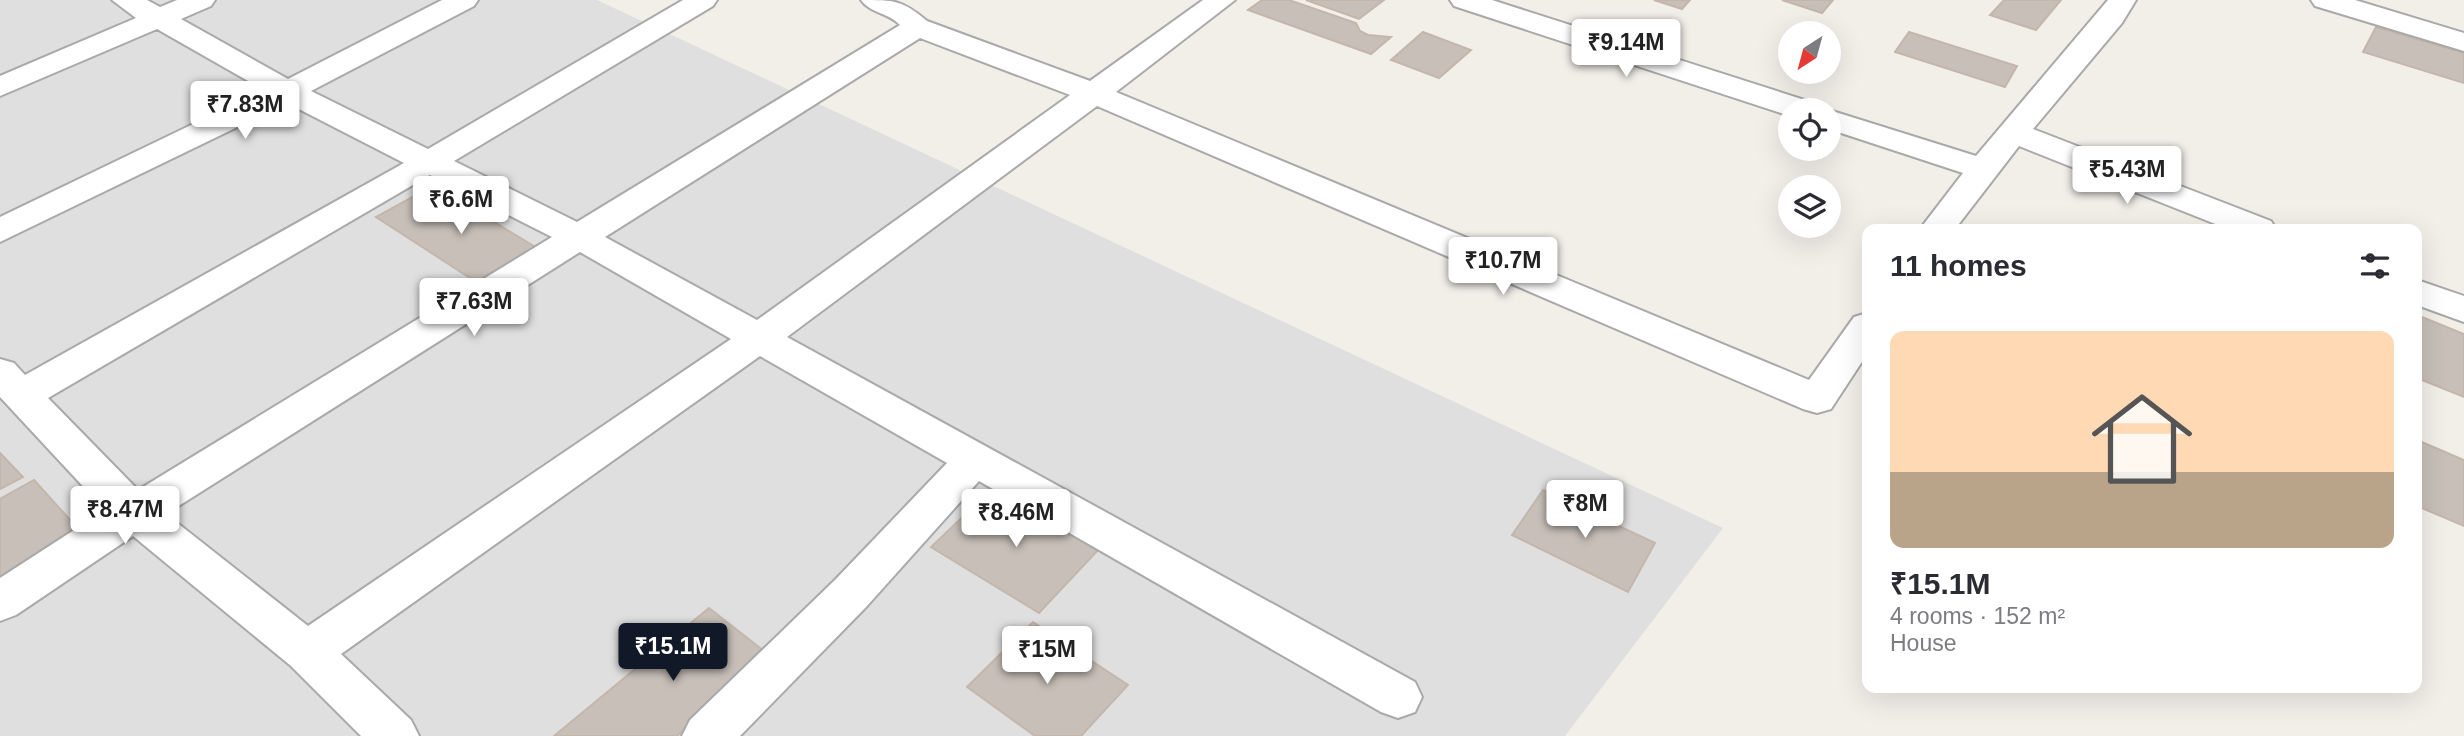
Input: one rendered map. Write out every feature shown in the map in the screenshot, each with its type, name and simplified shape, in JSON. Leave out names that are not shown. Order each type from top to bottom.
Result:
[{"type":"street","points":[[126,0],[287,92],[431,161],[581,238],[1398,697]]},
{"type":"street","points":[[0,87],[201,0]]},
{"type":"street","points":[[0,231],[287,92],[464,0]]},
{"type":"street","points":[[394,736],[307,652],[134,513],[12,383],[431,161],[703,0]]},
{"type":"street","points":[[875,0],[901,10],[917,27],[1095,94],[1817,399],[1862,333]]},
{"type":"street","points":[[307,652],[759,338],[1221,0]]},
{"type":"street","points":[[1464,0],[1778,102]]},
{"type":"street","points":[[1941,224],[1983,169],[2112,17],[2122,0]]},
{"type":"street","points":[[2325,0],[2464,42]]},
{"type":"street","points":[[0,601],[134,513],[917,27]]},
{"type":"street","points":[[1841,123],[1983,169]]},
{"type":"street","points":[[2014,133],[2246,224]]},
{"type":"street","points":[[2422,294],[2464,310]]},
{"type":"street","points":[[707,736],[851,593],[975,460]]},
{"type":"shaded area","points":[[0,0],[597,0],[1723,528],[1565,736],[0,736]]},
{"type":"building","points":[[1262,0],[1289,0],[1356,23],[1360,31],[1368,35],[1391,37],[1371,54],[1248,10]]},
{"type":"building","points":[[1306,0],[1384,0],[1359,19]]},
{"type":"building","points":[[1654,0],[1690,0],[1682,9]]},
{"type":"building","points":[[1782,0],[1833,0],[1822,13]]},
{"type":"building","points":[[2004,0],[2061,0],[2036,30],[1990,15]]},
{"type":"building","points":[[2376,27],[2464,53],[2464,83],[2363,52]]},
{"type":"building","points":[[1423,32],[1471,50],[1439,78],[1391,60]]},
{"type":"building","points":[[1909,32],[2017,66],[2005,87],[1895,52]]},
{"type":"building","points":[[434,185],[545,253],[487,289],[376,217]]},
{"type":"building","points":[[2422,317],[2464,334],[2464,397],[2422,380]]},
{"type":"building","points":[[2422,442],[2464,460],[2464,526],[2422,508]]},
{"type":"building","points":[[0,453],[23,477],[0,489]]},
{"type":"building","points":[[34,480],[81,532],[0,579],[0,499]]},
{"type":"building","points":[[994,487],[1100,548],[1039,613],[931,547]]},
{"type":"building","points":[[1543,490],[1655,543],[1628,592],[1512,535]]},
{"type":"building","points":[[709,608],[769,655],[677,736],[554,736]]},
{"type":"building","points":[[1033,622],[1128,685],[1081,736],[1035,736],[967,687]]}]
